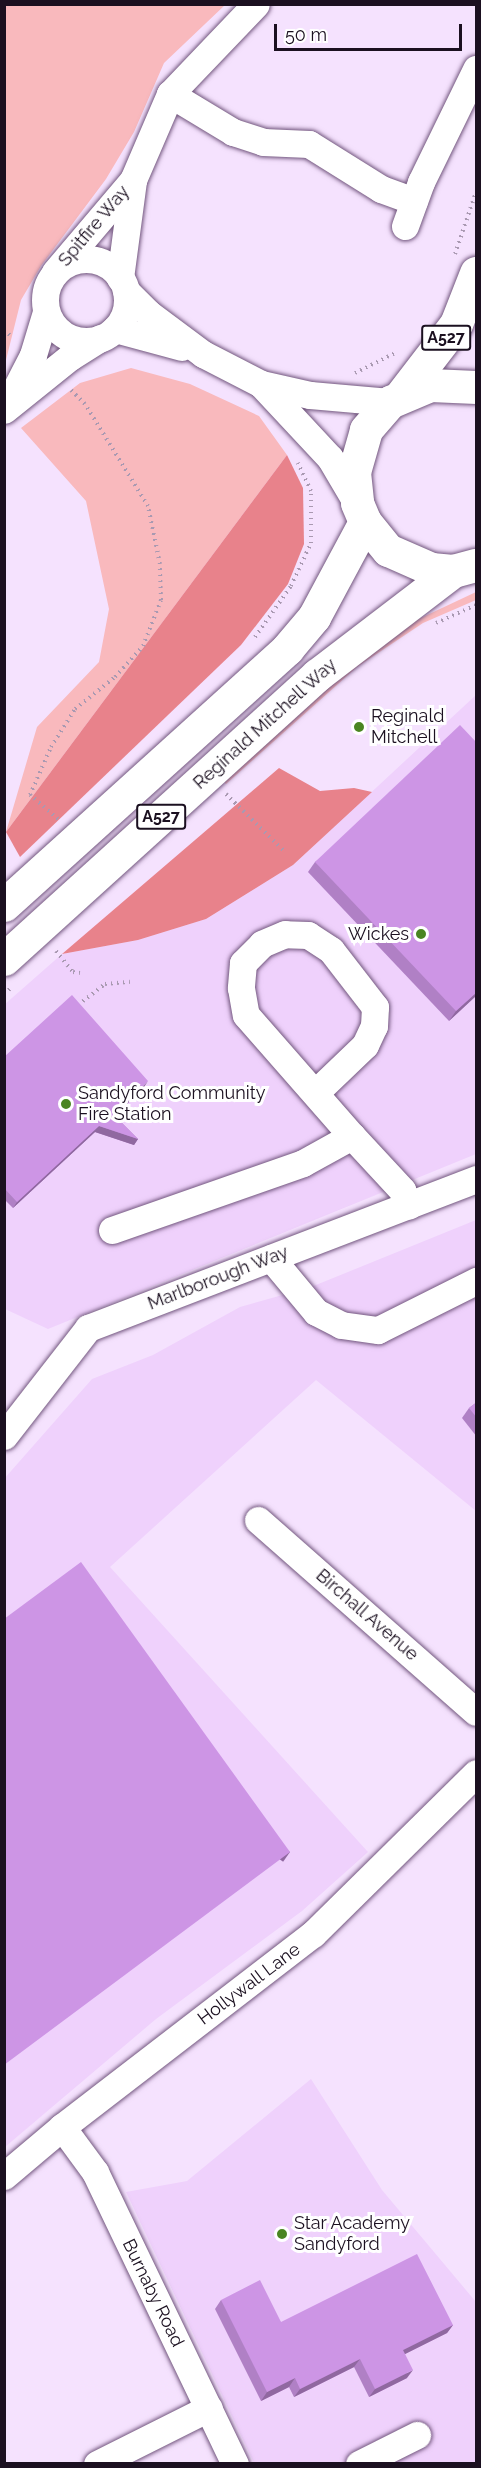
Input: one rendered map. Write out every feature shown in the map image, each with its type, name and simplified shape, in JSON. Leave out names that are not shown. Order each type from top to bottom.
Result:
[{"type":"main road","name":"A527","points":[[396,398],[456,324],[463,268]]},
{"type":"main road","points":[[465,568],[431,569],[402,559],[377,539],[361,512],[354,479],[357,453],[366,430],[396,398],[445,383],[477,387]]},
{"type":"main road","name":"A527","points":[[4,905],[287,649],[314,617],[361,512]]},
{"type":"main road","name":"Reginald Mitchell Way","points":[[4,959],[317,675],[465,568]]},
{"type":"street","name":"Spitfire Way","points":[[55,272],[133,180],[170,94],[217,41],[256,4]]},
{"type":"street","points":[[170,94],[233,132],[263,142],[309,144],[381,189],[413,203],[477,69]]},
{"type":"street","name":"Spitfire Way","points":[[123,285],[133,180]]},
{"type":"street","points":[[42,363],[47,285],[55,272],[70,262],[85,259],[105,264],[148,313],[203,354],[261,384],[310,395],[396,398]]},
{"type":"street","points":[[5,409],[42,363],[110,333],[126,309],[123,285]]},
{"type":"street","points":[[46,312],[54,327],[77,341],[110,333],[203,354]]},
{"type":"street","points":[[261,384],[330,458],[361,512]]},
{"type":"street","points":[[315,1093],[365,1045],[375,1026],[375,1007],[331,950],[308,935],[285,934],[262,944],[243,963],[242,988],[246,1015],[352,1136],[402,1190],[409,1206]]},
{"type":"street","points":[[112,1230],[303,1163],[352,1136]]},
{"type":"street","name":"Marlborough Way","points":[[4,1436],[14,1413],[88,1328],[477,1179]]},
{"type":"street","points":[[271,1258],[316,1312],[341,1324],[378,1330],[477,1281]]},
{"type":"street","name":"Birchall Avenue","points":[[258,1520],[477,1712]]},
{"type":"street","name":"Hollywall Lane","points":[[4,2176],[62,2127],[313,1934],[477,1773]]},
{"type":"street","name":"Burnaby Road","points":[[62,2127],[95,2172],[235,2463]]},
{"type":"street","points":[[97,2463],[209,2409]]},
{"type":"street","points":[[359,2463],[417,2435]]},
{"type":"path","points":[[463,268],[477,192]]},
{"type":"path","points":[[4,330],[85,404],[148,506],[160,564],[161,600],[143,646],[115,677],[75,710],[51,747],[30,795],[63,824]]},
{"type":"path","points":[[346,377],[402,349]]},
{"type":"path","points":[[246,646],[291,586],[312,543],[311,491],[296,460]]},
{"type":"path","points":[[234,802],[285,852]]},
{"type":"path","points":[[54,948],[73,972],[80,973]]},
{"type":"path","points":[[75,1008],[105,984],[130,982]]},
{"type":"shaded area","points":[[5,4],[225,5],[164,63],[134,132],[106,179],[41,266],[21,300],[5,364]]},
{"type":"shaded area","points":[[131,368],[190,384],[259,416],[287,455],[6,832],[37,727],[99,662],[109,609],[86,501],[21,428],[80,383]]},
{"type":"shaded area","points":[[287,455],[303,488],[304,544],[288,584],[241,645],[20,857],[6,832]]},
{"type":"shaded area","points":[[476,592],[476,600],[423,623],[357,667],[226,784],[222,780],[318,689],[408,624]]},
{"type":"shaded area","points":[[476,695],[476,1154],[48,1329],[5,1309],[4,1005],[62,954],[138,940],[206,919],[293,865]]},
{"type":"shaded area","points":[[279,768],[320,791],[354,788],[372,792],[293,865],[206,919],[138,940],[62,954]]},
{"type":"shaded area","points":[[476,1220],[476,1511],[316,1380],[110,1567],[368,1852],[302,1911],[156,2019],[5,2147],[4,1479],[92,1379],[153,1355],[240,1307],[311,1287]]},
{"type":"shaded area","name":"Star Academy Sandyford","points":[[311,2079],[382,2190],[476,2302],[476,2463],[254,2463],[126,2192],[187,2181]]},
{"type":"building","name":"Wickes","points":[[460,725],[477,743],[477,992],[456,1011],[315,862]]},
{"type":"building","name":"Sandyford Community Fire Station","points":[[72,995],[148,1081],[114,1115],[138,1139],[99,1126],[17,1202],[4,1188],[4,1057]]},
{"type":"building","points":[[477,1402],[477,1418],[469,1408]]},
{"type":"building","points":[[81,1562],[290,1852],[4,2065],[4,1619]]},
{"type":"building","points":[[417,2254],[453,2325],[403,2350],[413,2370],[375,2389],[360,2359],[300,2389],[295,2378],[267,2392],[221,2300],[260,2280],[281,2322]]},
{"type":"place","name":"Reginald Mitchell","points":[[359,727]]},
{"type":"place","name":"Wickes","points":[[421,934]]},
{"type":"place","name":"Sandyford Community Fire Station","points":[[66,1104]]},
{"type":"place","name":"Star Academy Sandyford","points":[[282,2234]]}]
